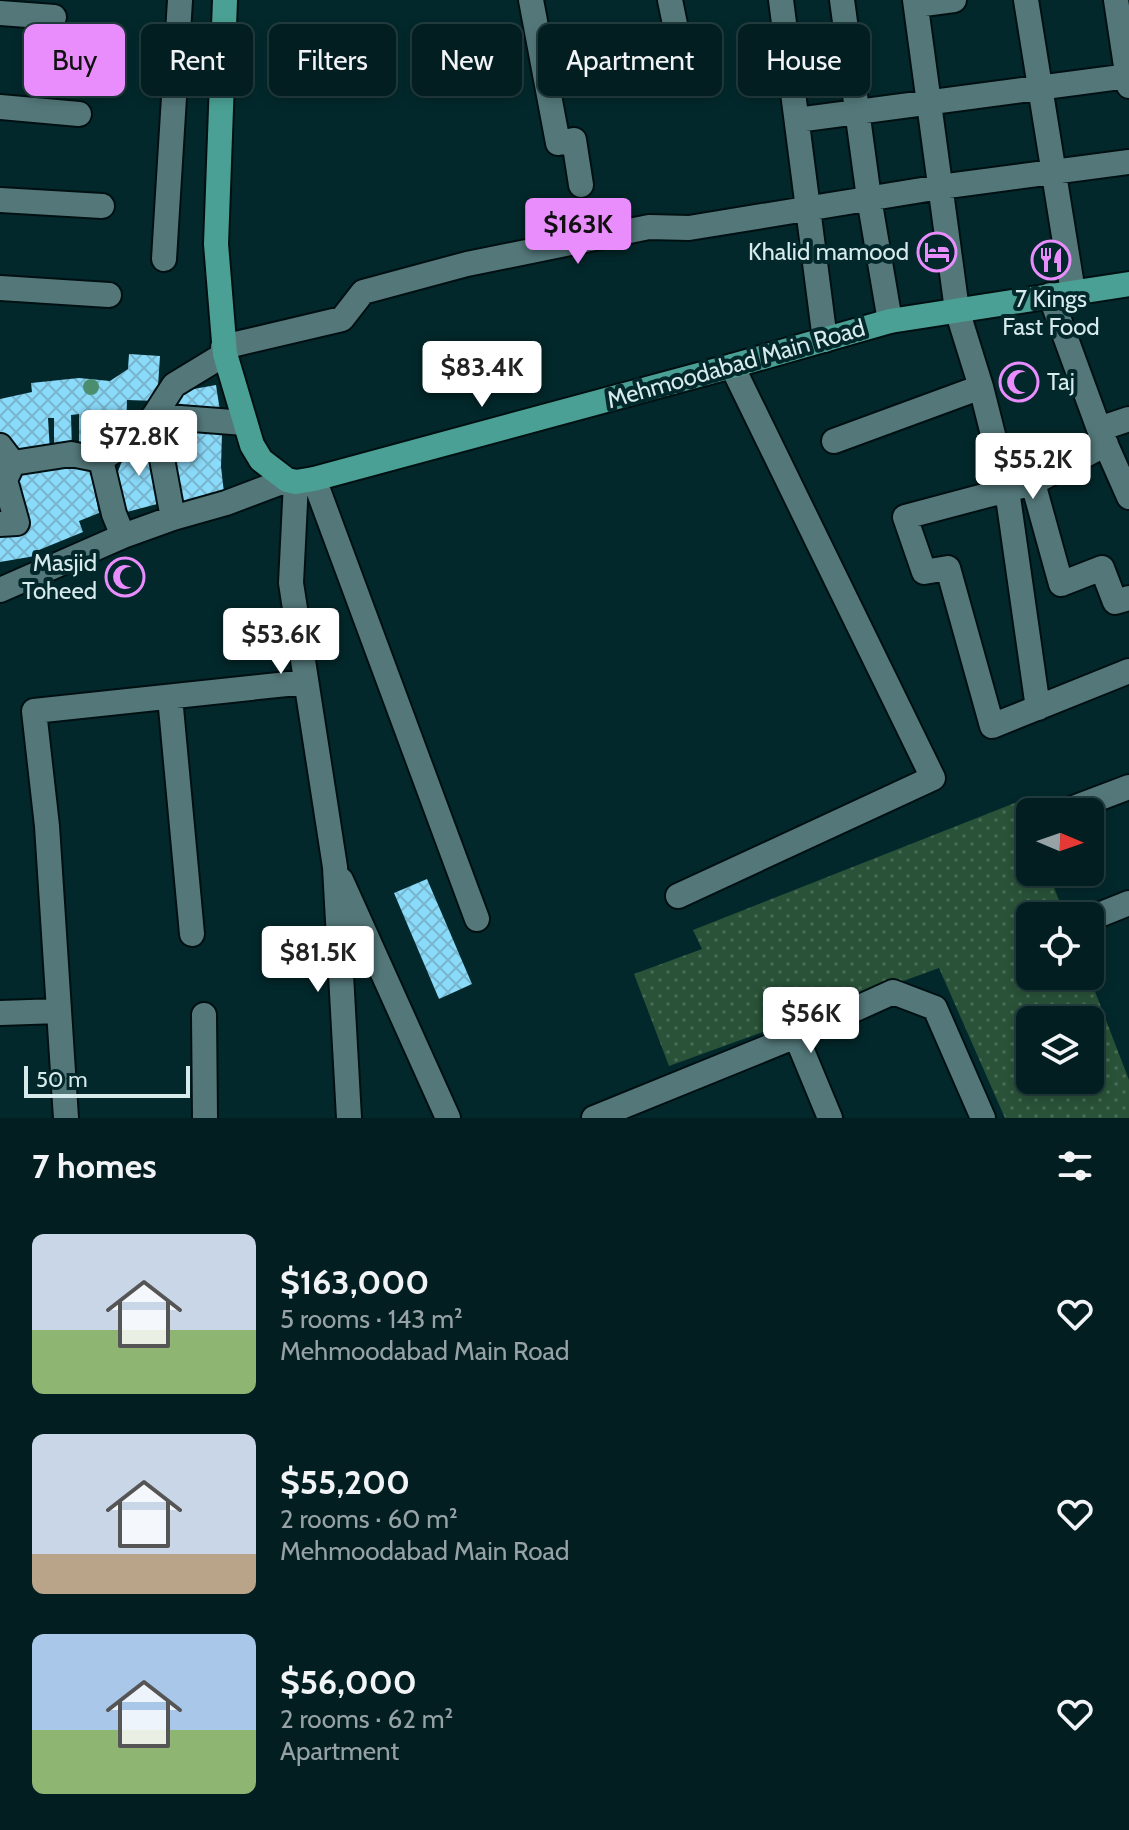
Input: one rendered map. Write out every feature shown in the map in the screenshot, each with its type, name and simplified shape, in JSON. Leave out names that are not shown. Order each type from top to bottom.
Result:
[{"type":"main road","points":[[225,0],[216,244],[224,350],[252,445],[261,460],[299,480]]},
{"type":"main road","name":"Mehmoodabad Main Road","points":[[299,480],[732,366],[890,321],[1129,284]]},
{"type":"street","points":[[164,259],[180,0]]},
{"type":"street","points":[[531,0],[558,143],[574,140],[581,185]]},
{"type":"street","points":[[670,0],[675,24]]},
{"type":"street","points":[[781,0],[825,340]]},
{"type":"street","points":[[842,0],[869,198],[890,321]]},
{"type":"street","points":[[954,0],[916,2],[957,310],[981,387],[1007,490],[1038,708]]},
{"type":"street","points":[[1026,0],[1053,172],[1061,294],[1103,436],[1129,497]]},
{"type":"street","points":[[797,120],[1040,87],[1128,80],[1116,0]]},
{"type":"street","points":[[0,13],[54,17]]},
{"type":"street","points":[[0,107],[79,114]]},
{"type":"street","points":[[0,524],[17,523],[5,480],[6,455],[71,454],[101,460],[136,435],[154,416],[174,385],[224,350],[342,319],[363,292],[467,264],[649,227],[689,228],[940,187],[1129,162]]},
{"type":"street","points":[[0,200],[102,206]]},
{"type":"street","points":[[0,288],[109,295]]},
{"type":"street","points":[[678,896],[933,778],[732,366]]},
{"type":"street","points":[[834,441],[981,387]]},
{"type":"street","points":[[154,416],[245,423]]},
{"type":"street","points":[[154,416],[173,518]]},
{"type":"street","points":[[1129,419],[1033,483],[905,517],[924,572],[948,568],[992,726],[1129,671]]},
{"type":"street","points":[[101,460],[114,514],[123,536]]},
{"type":"street","points":[[299,480],[291,583],[335,867],[349,1118]]},
{"type":"street","points":[[299,480],[477,919]]},
{"type":"street","name":"Mehmoodabad Main Road","points":[[0,590],[123,536],[299,480]]},
{"type":"street","points":[[1033,483],[1061,584],[1102,568],[1115,602],[1129,598]]},
{"type":"street","points":[[66,1118],[47,826],[34,711],[306,682]]},
{"type":"street","points":[[170,697],[192,934]]},
{"type":"street","points":[[1100,798],[1129,787]]},
{"type":"street","points":[[335,867],[448,1118]]},
{"type":"street","points":[[1104,913],[1129,903]]},
{"type":"street","points":[[594,1118],[796,1036],[893,992],[935,1008],[983,1118]]},
{"type":"street","points":[[0,1013],[59,1011]]},
{"type":"street","points":[[204,1015],[205,1118]]},
{"type":"street","points":[[796,1036],[830,1118]]},
{"type":"green space","points":[[1016,803],[1016,886],[1053,886],[1060,902],[1016,902],[1016,990],[1094,990],[1101,1006],[1016,1006],[1016,1094],[1104,1094],[1104,1015],[1129,1080],[1129,1118],[1005,1118],[939,968],[669,1066],[634,974],[702,949],[693,930]]},
{"type":"building","points":[[129,354],[160,356],[157,401],[127,400],[126,432],[79,445],[79,414],[71,415],[72,450],[54,451],[54,418],[48,418],[50,452],[22,453],[0,439],[0,399],[32,392],[31,383],[79,378],[110,381],[128,369]]},
{"type":"building","points":[[216,385],[220,411],[167,416],[177,392]]},
{"type":"building","points":[[163,422],[222,432],[221,467],[225,501],[177,509]]},
{"type":"building","points":[[151,432],[161,503],[123,513],[117,474],[122,461]]},
{"type":"building","points":[[89,464],[99,513],[79,521],[83,532],[34,552],[35,556],[0,562],[0,528],[12,476],[40,465]]},
{"type":"building","points":[[427,879],[472,984],[439,999],[394,893]]},
{"type":"place","name":"Khalid mamood","points":[[937,252]]},
{"type":"place","name":"7 Kings Fast Food","points":[[1051,260]]},
{"type":"place","name":"Taj","points":[[1019,382]]},
{"type":"place","name":"Masjid Toheed","points":[[125,577]]}]
